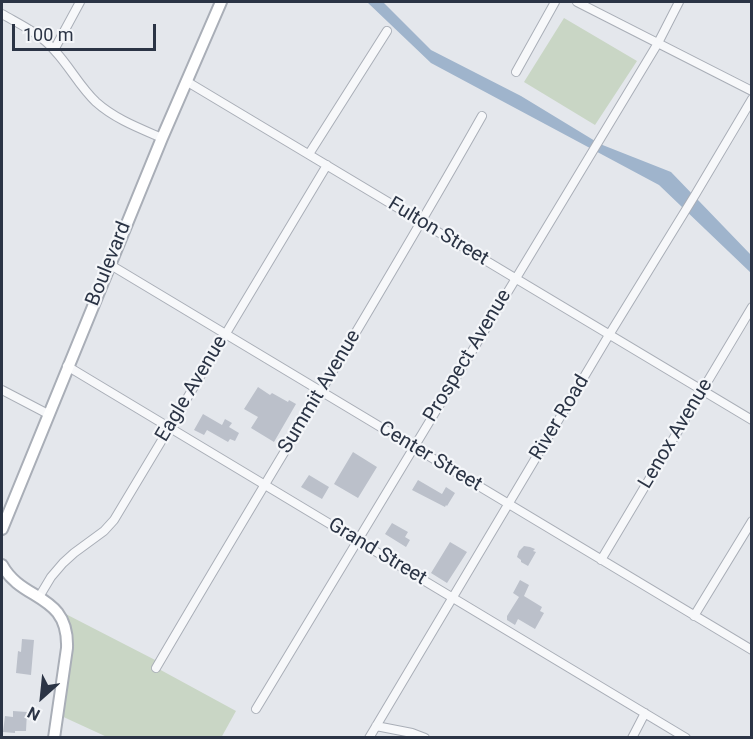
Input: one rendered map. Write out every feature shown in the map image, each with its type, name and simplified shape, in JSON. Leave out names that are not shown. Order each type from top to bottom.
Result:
[{"type":"street","points":[[54,50],[80,2]]},
{"type":"street","name":"Boulevard","points":[[2,529],[109,264],[221,2]]},
{"type":"street","points":[[516,72],[555,2]]},
{"type":"street","points":[[577,2],[752,91]]},
{"type":"street","name":"Prospect Avenue","points":[[256,710],[658,43],[679,2]]},
{"type":"street","points":[[2,14],[30,30],[54,50],[97,103],[125,122],[162,138]]},
{"type":"street","points":[[309,154],[387,30]]},
{"type":"street","name":"Fulton Street","points":[[186,81],[752,420]]},
{"type":"street","name":"River Road","points":[[369,738],[752,99]]},
{"type":"street","name":"Summit Avenue","points":[[156,668],[422,222],[482,116]]},
{"type":"street","name":"Eagle Avenue","points":[[39,597],[63,563],[104,531],[114,520],[327,165]]},
{"type":"street","name":"Center Street","points":[[109,264],[752,650]]},
{"type":"street","name":"Lenox Avenue","points":[[601,560],[752,307]]},
{"type":"street","name":"Grand Street","points":[[67,366],[686,738]]},
{"type":"street","points":[[2,390],[48,414]]},
{"type":"street","points":[[694,616],[752,521]]},
{"type":"street","points":[[2,565],[12,580],[56,609],[65,626],[67,637],[54,738]]},
{"type":"street","points":[[632,738],[645,713]]},
{"type":"street","points":[[376,726],[425,738]]},
{"type":"green space","points":[[564,18],[637,61],[595,125],[524,82]]},
{"type":"green space","points":[[56,609],[159,662],[157,668],[236,711],[221,738],[107,737],[57,714],[67,648]]},
{"type":"water","points":[[367,2],[383,2],[431,50],[521,96],[600,144],[671,172],[751,255],[751,273],[659,185],[431,63]]},
{"type":"building","points":[[258,387],[270,395],[272,393],[296,404],[274,442],[251,428],[258,417],[244,409]]},
{"type":"building","points":[[203,414],[222,425],[225,419],[232,423],[229,427],[239,433],[235,441],[230,439],[228,442],[207,430],[204,435],[194,430]]},
{"type":"building","points":[[353,452],[377,467],[358,498],[334,484]]},
{"type":"building","points":[[309,475],[329,487],[322,499],[301,487]]},
{"type":"building","points":[[418,480],[442,494],[446,487],[455,493],[445,507],[412,490]]},
{"type":"building","points":[[392,523],[408,532],[405,537],[410,540],[406,547],[385,534]]},
{"type":"building","points":[[450,542],[467,552],[447,583],[431,573]]},
{"type":"building","points":[[524,546],[535,549],[533,551],[536,552],[528,566],[517,557]]},
{"type":"building","points":[[520,580],[529,585],[524,596],[542,607],[540,611],[544,613],[535,629],[518,619],[515,625],[507,620],[507,616],[519,597],[513,593]]},
{"type":"building","points":[[22,639],[34,640],[31,675],[16,673],[18,651],[21,652]]},
{"type":"building","points":[[13,711],[27,712],[26,731],[3,732],[5,716],[13,717]]}]
